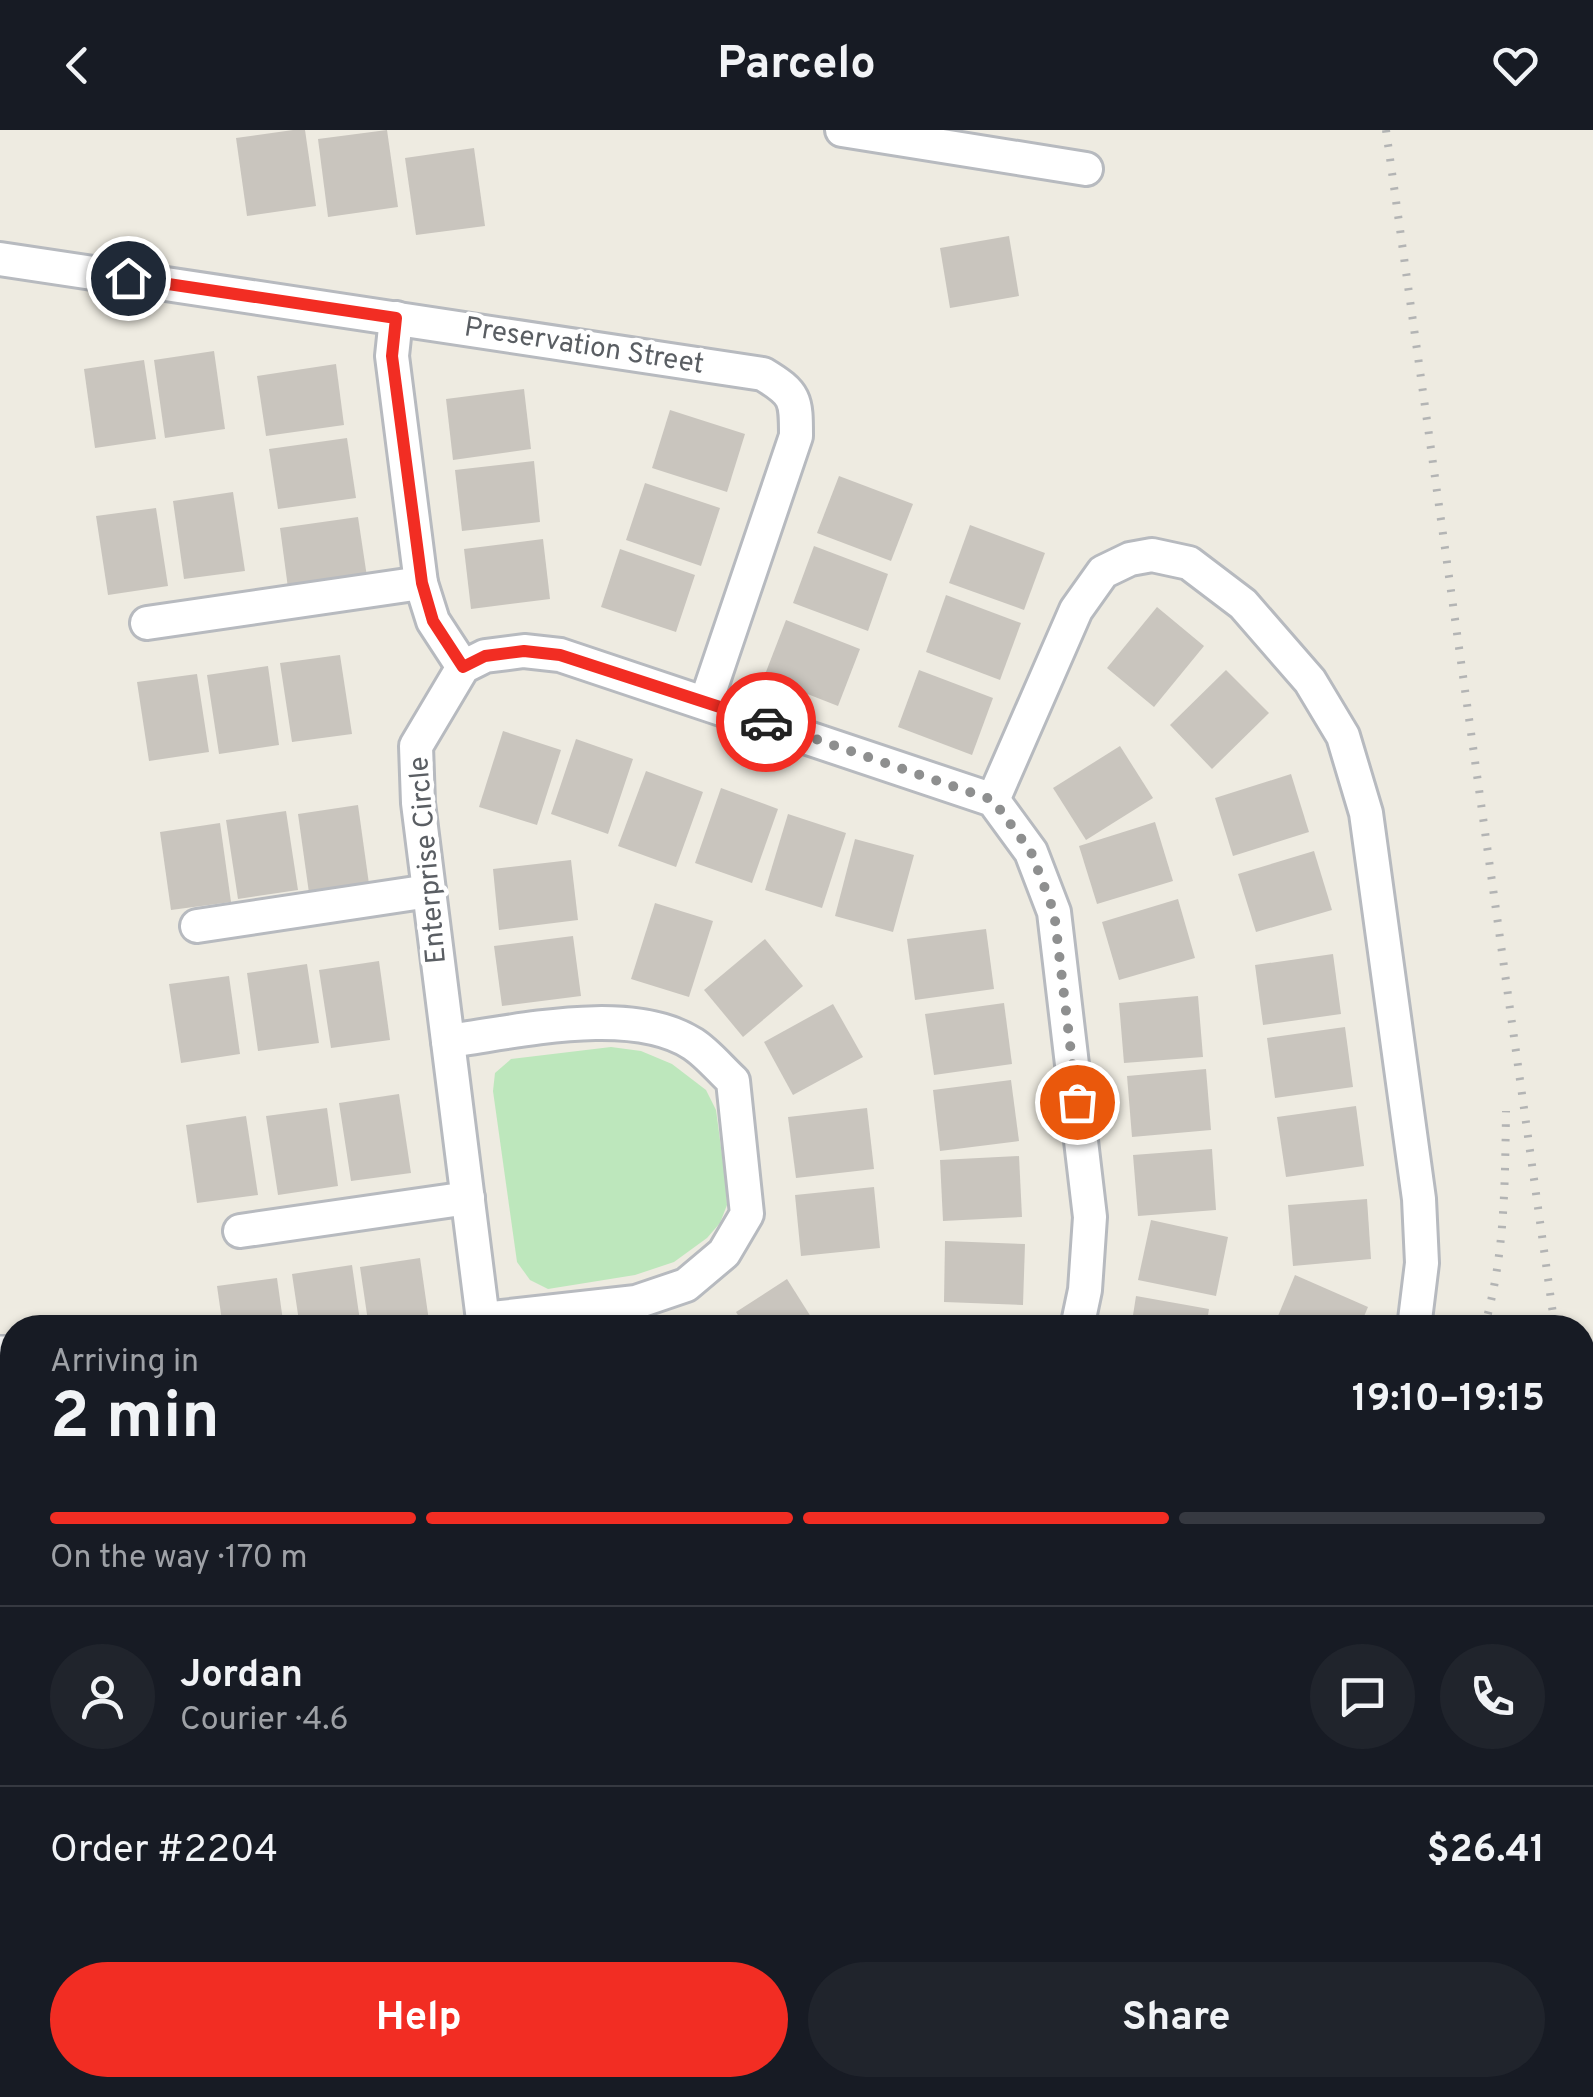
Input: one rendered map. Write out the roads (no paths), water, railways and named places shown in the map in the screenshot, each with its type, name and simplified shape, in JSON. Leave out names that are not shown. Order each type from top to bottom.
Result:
[{"type":"street","points":[[842,130],[1086,169]]},
{"type":"street","name":"Preservation Street","points":[[0,258],[763,374],[785,387],[796,408],[796,436],[706,702]]},
{"type":"street","points":[[396,318],[392,356],[422,583],[433,621],[463,667],[485,656],[504,653],[560,655],[706,702],[993,800],[1031,852],[1054,912],[1090,1217],[1085,1290],[1079,1315]]},
{"type":"street","points":[[993,800],[1076,610],[1103,572],[1130,560],[1152,555],[1189,563],[1243,604],[1310,681],[1342,736],[1366,813],[1419,1199],[1422,1264],[1416,1315]]},
{"type":"street","points":[[147,623],[422,583]]},
{"type":"street","name":"Enterprise Circle","points":[[463,667],[416,746],[418,804],[483,1315]]},
{"type":"street","points":[[197,926],[429,891]]},
{"type":"street","points":[[448,1041],[591,1022],[650,1027],[692,1044],[732,1081],[748,1214],[724,1253],[686,1285],[636,1302],[546,1315]]},
{"type":"street","points":[[240,1232],[468,1198]]},
{"type":"railway","points":[[1386,130],[1553,1315]]},
{"type":"railway","points":[[1487,1315],[1500,1247],[1506,1111]]}]
